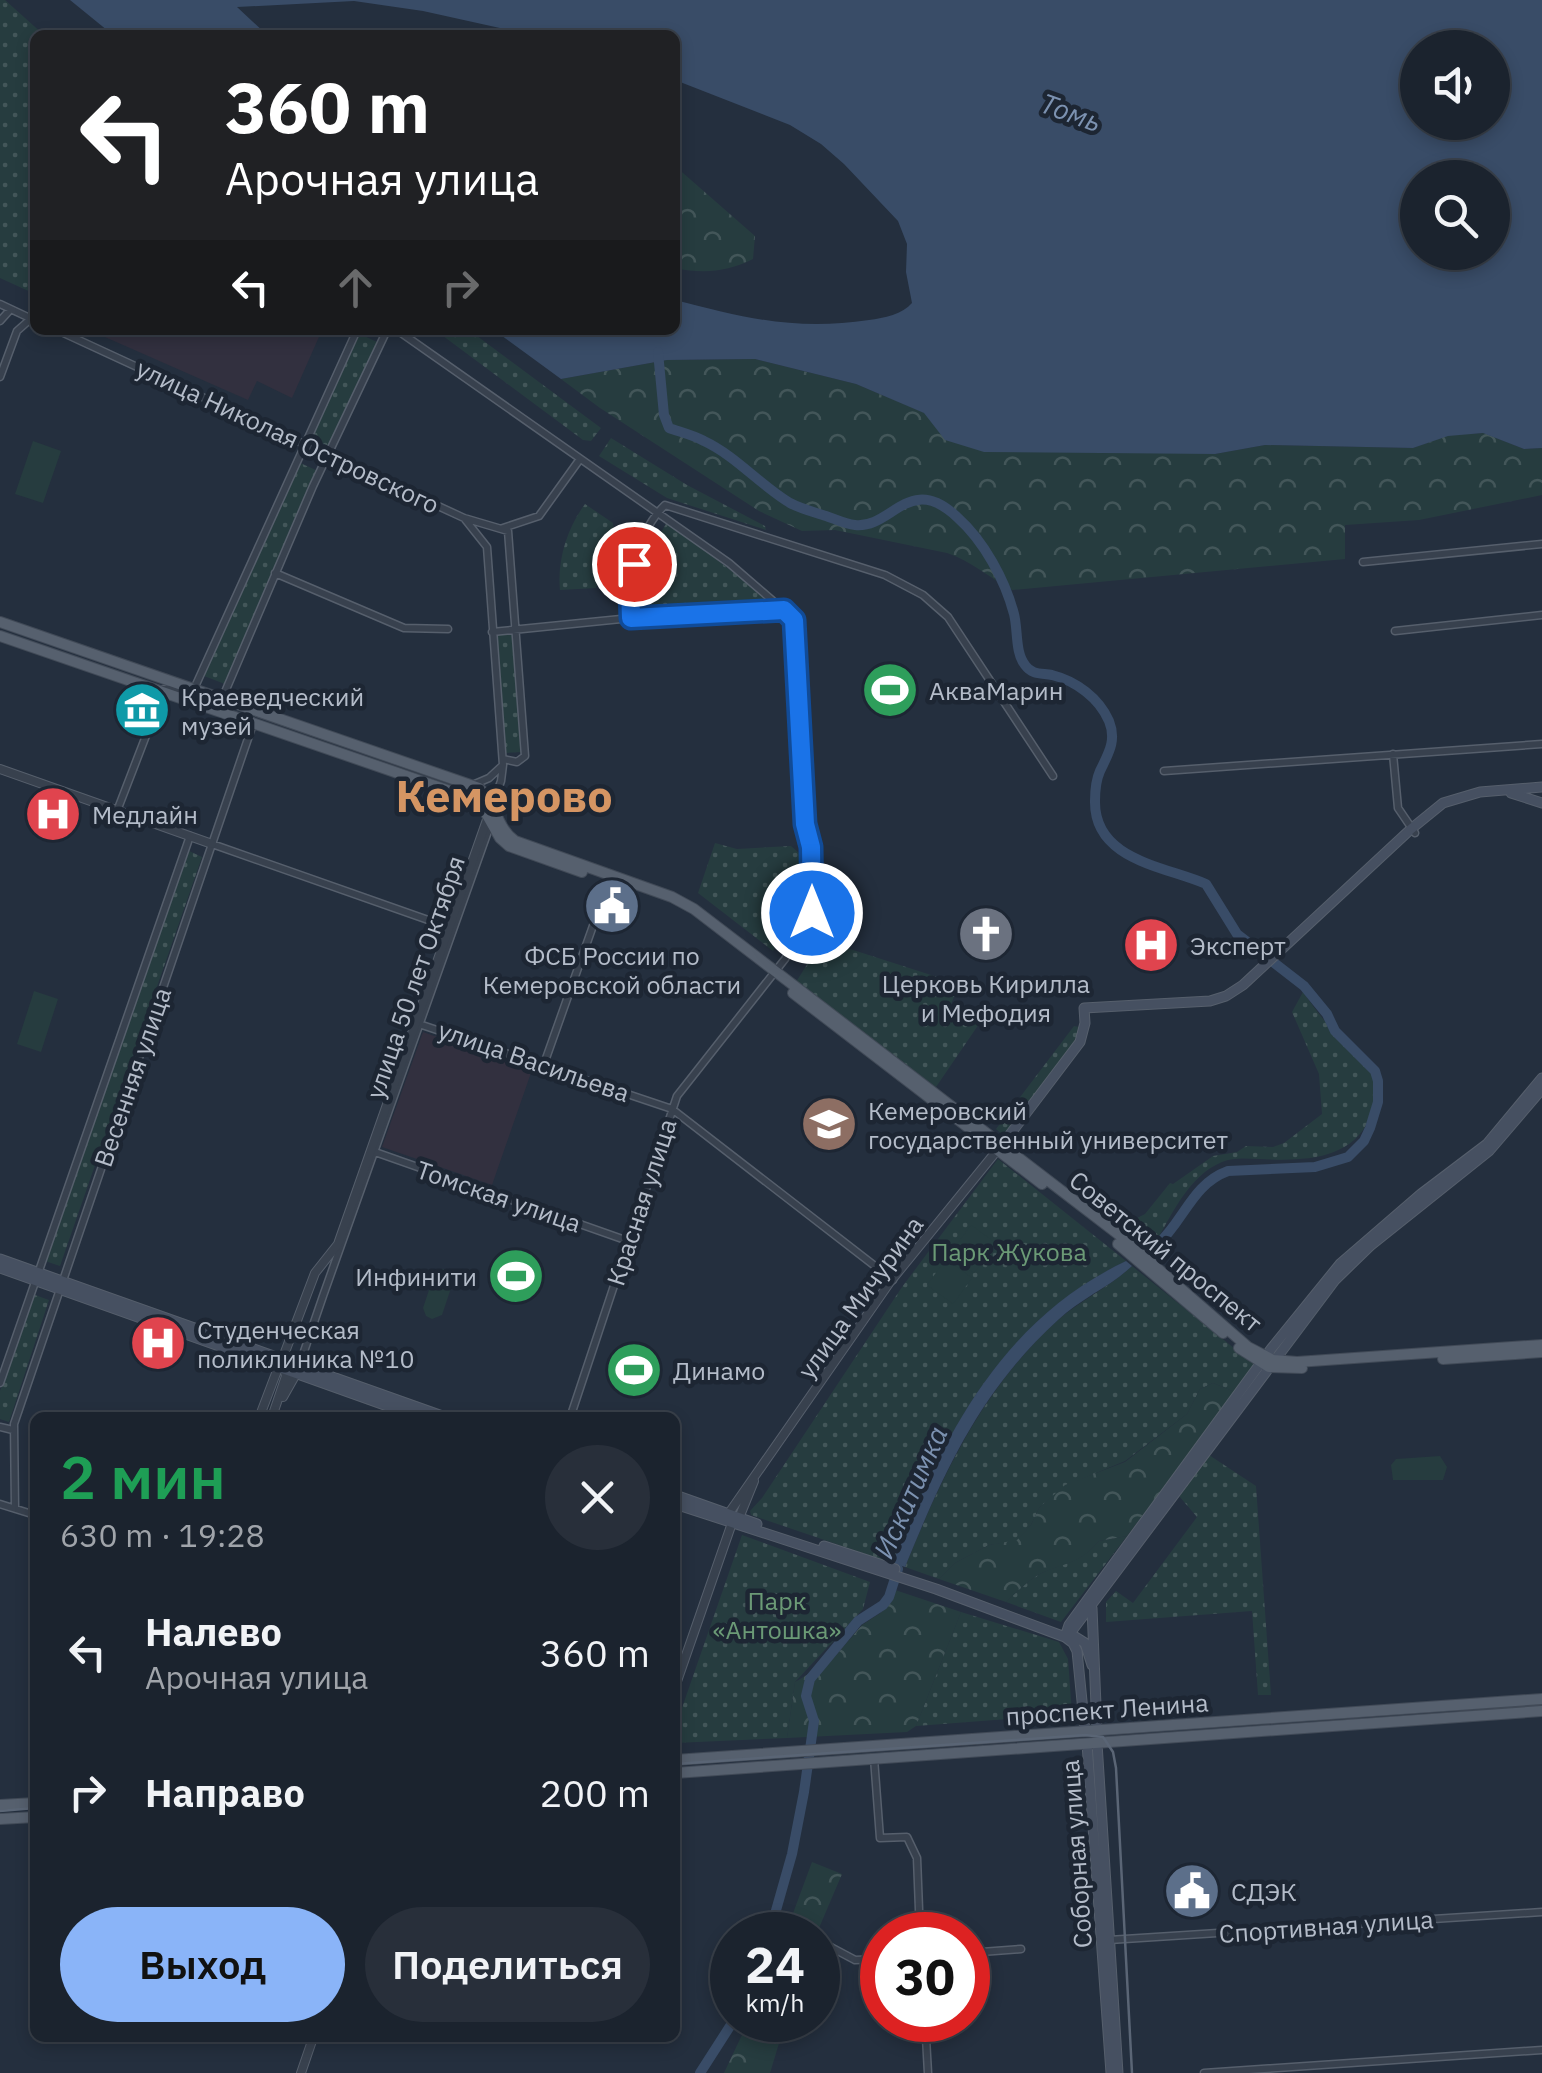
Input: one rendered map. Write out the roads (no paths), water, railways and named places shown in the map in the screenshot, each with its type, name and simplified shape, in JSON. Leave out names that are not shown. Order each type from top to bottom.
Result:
[{"type":"main road","name":"Советский проспект","points":[[0,622],[472,785],[485,792],[491,814]]},
{"type":"main road","name":"Советский проспект","points":[[0,636],[479,801],[514,841],[683,902],[1115,1237],[1267,1362]]},
{"type":"main road","points":[[362,762],[372,758],[367,749]]},
{"type":"main road","points":[[391,772],[388,763],[395,759]]},
{"type":"main road","points":[[1000,1148],[1080,1042],[1084,1010],[1215,1004],[1236,996],[1444,803],[1480,792],[1542,789]]},
{"type":"main road","points":[[1413,831],[1442,811],[1470,799],[1542,789]]},
{"type":"main road","points":[[1515,793],[1542,803]]},
{"type":"main road","points":[[1067,1634],[1348,1255],[1487,1144],[1542,1078]]},
{"type":"main road","points":[[1067,1634],[1267,1362],[1347,1267],[1489,1151],[1542,1090]]},
{"type":"main road","points":[[0,1259],[36,1276],[405,1412]]},
{"type":"main road","points":[[0,1268],[36,1276]]},
{"type":"main road","points":[[1267,1362],[1296,1368],[1542,1349]]},
{"type":"main road","points":[[288,1368],[429,1412]]},
{"type":"main road","points":[[680,1497],[1067,1634],[1085,1644],[1092,1665]]},
{"type":"main road","points":[[680,1505],[733,1518]]},
{"type":"main road","name":"Соборная улица","points":[[1092,1605],[1091,1730],[1115,2073]]},
{"type":"main road","name":"Соборная улица","points":[[1067,1634],[1077,1651],[1091,1730]]},
{"type":"main road","name":"проспект Ленина","points":[[680,1772],[1091,1730],[1542,1699]]},
{"type":"main road","name":"проспект Ленина","points":[[843,1755],[874,1758],[975,1752],[1542,1711]]},
{"type":"main road","name":"проспект Ленина","points":[[680,1760],[782,1760]]},
{"type":"main road","points":[[0,1805],[30,1803]]},
{"type":"main road","points":[[0,1819],[30,1817]]},
{"type":"street","points":[[0,304],[30,317]]},
{"type":"street","points":[[0,321],[13,311]]},
{"type":"street","points":[[0,377],[16,331],[13,311]]},
{"type":"street","points":[[16,331],[30,321]]},
{"type":"street","name":"улица Николая Островского","points":[[68,335],[464,518],[498,528]]},
{"type":"street","points":[[194,689],[356,335]]},
{"type":"street","points":[[222,699],[328,454],[385,335]]},
{"type":"street","points":[[405,335],[729,562],[784,610]]},
{"type":"street","points":[[491,814],[502,762],[487,546],[498,528],[539,516],[580,460]]},
{"type":"street","points":[[631,618],[630,590],[636,556],[665,505],[884,574],[923,595],[948,617],[1052,776]]},
{"type":"street","points":[[464,518],[487,546]]},
{"type":"street","points":[[498,528],[508,531],[510,538],[526,756],[517,762],[502,762]]},
{"type":"street","points":[[1364,562],[1542,544]]},
{"type":"street","points":[[275,573],[404,628],[448,629]]},
{"type":"street","points":[[492,632],[631,618],[784,610]]},
{"type":"street","name":"Красная улица","points":[[572,1412],[672,1108],[774,973],[812,913],[811,847],[794,620],[784,610]]},
{"type":"street","points":[[1395,631],[1542,616]]},
{"type":"street","name":"Советский проспект","points":[[161,693],[168,687],[188,692],[194,689]]},
{"type":"street","points":[[117,811],[161,693]]},
{"type":"street","name":"Советский проспект","points":[[194,704],[216,705],[222,699]]},
{"type":"street","name":"Весенняя улица","points":[[15,1508],[13,1430],[252,724]]},
{"type":"street","points":[[1164,771],[1542,744]]},
{"type":"street","points":[[1393,754],[1396,797],[1413,831]]},
{"type":"street","points":[[472,785],[490,778],[502,762]]},
{"type":"street","points":[[0,770],[448,927]]},
{"type":"street","name":"улица 50 лет Октября","points":[[418,1023],[448,927],[491,814]]},
{"type":"street","name":"улица 50 лет Октября","points":[[263,1412],[324,1296],[491,814]]},
{"type":"street","name":"Весенняя улица","points":[[0,1383],[190,836]]},
{"type":"street","points":[[544,1064],[609,878]]},
{"type":"street","name":"улица Васильева","points":[[418,1023],[672,1108],[893,1280]]},
{"type":"street","name":"улица Мичурина","points":[[680,1672],[746,1485],[893,1280],[1000,1148]]},
{"type":"street","name":"улица 50 лет Октября","points":[[272,1412],[315,1273],[338,1244],[373,1151]]},
{"type":"street","name":"Томская улица","points":[[373,1151],[628,1241]]},
{"type":"street","points":[[315,1273],[328,1274],[324,1296]]},
{"type":"street","points":[[0,1427],[13,1430]]},
{"type":"street","points":[[0,1504],[30,1513]]},
{"type":"street","points":[[874,1758],[880,1838],[907,1837],[913,1844],[919,1912]]},
{"type":"street","name":"Спортивная улица","points":[[1106,1940],[1542,1912]]},
{"type":"street","points":[[990,1951],[1020,1949]]},
{"type":"street","points":[[302,2073],[312,2042]]},
{"type":"street","points":[[926,2042],[928,2073]]},
{"type":"street","points":[[1204,2073],[1542,2050],[1542,2058]]},
{"type":"water","name":"Томь","points":[[70,0],[1542,0],[1542,448],[1524,449],[1483,433],[1448,436],[1413,448],[1265,445],[1215,454],[984,452],[945,440],[924,413],[856,384],[755,359],[667,360],[561,379],[501,335],[680,335],[680,301],[794,323],[843,323],[898,313],[912,303],[906,272],[907,244],[898,221],[821,144],[790,125],[680,82],[680,30],[509,30],[354,1],[237,7],[262,30],[107,30]]},
{"type":"water","points":[[1126,1261],[1132,1266],[1067,1313],[1007,1375],[950,1466],[905,1567],[892,1563],[932,1472],[980,1388],[1043,1316],[1081,1286]]},
{"type":"waterway","name":"Искитимка","points":[[658,352],[664,415],[669,428],[716,447],[790,503],[855,525],[868,524],[913,501],[926,500],[940,505],[967,527],[985,549],[1005,588],[1025,665],[1034,672],[1078,686],[1093,698],[1109,721],[1112,741],[1095,797],[1098,821],[1106,836],[1134,858],[1206,884],[1237,934],[1304,986],[1327,1014],[1335,1031],[1375,1071],[1378,1102],[1370,1128],[1364,1141],[1348,1157],[1315,1167],[1228,1171],[1206,1185],[1155,1247],[1138,1259]]},
{"type":"waterway","name":"Искитимка","points":[[776,1912],[804,1792],[814,1721],[806,1696],[810,1679],[858,1621],[883,1605],[898,1569]]},
{"type":"waterway","name":"Искитимка","points":[[700,2073],[720,2042]]},
{"type":"tram line","points":[[680,1764],[1085,1735],[1103,1737],[1113,1752],[1116,1768],[1132,2073]]},
{"type":"tram line","points":[[0,1811],[30,1808]]},
{"type":"place","name":"АкваМарин","points":[[890,690]]},
{"type":"place","name":"Краеведческий музей","points":[[142,710]]},
{"type":"place","name":"Медлайн","points":[[53,814]]},
{"type":"place","name":"ФСБ России по Кемеровской области","points":[[612,906]]},
{"type":"place","name":"Церковь Кирилла и Мефодия","points":[[986,934]]},
{"type":"place","name":"Эксперт","points":[[1151,945]]},
{"type":"place","name":"Кемеровский государственный университет","points":[[829,1124]]},
{"type":"place","name":"Инфинити","points":[[516,1276]]},
{"type":"place","name":"Студенческая поликлиника №10","points":[[158,1343]]},
{"type":"place","name":"Динамо","points":[[634,1370]]},
{"type":"place","name":"СДЭК","points":[[1192,1891]]},
{"type":"district","name":"Кемерово","points":[[504,795]]},
{"type":"park label","name":"Парк Жукова","points":[[1009,1251]]},
{"type":"park label","name":"Парк «Антошка»","points":[[777,1614]]}]
